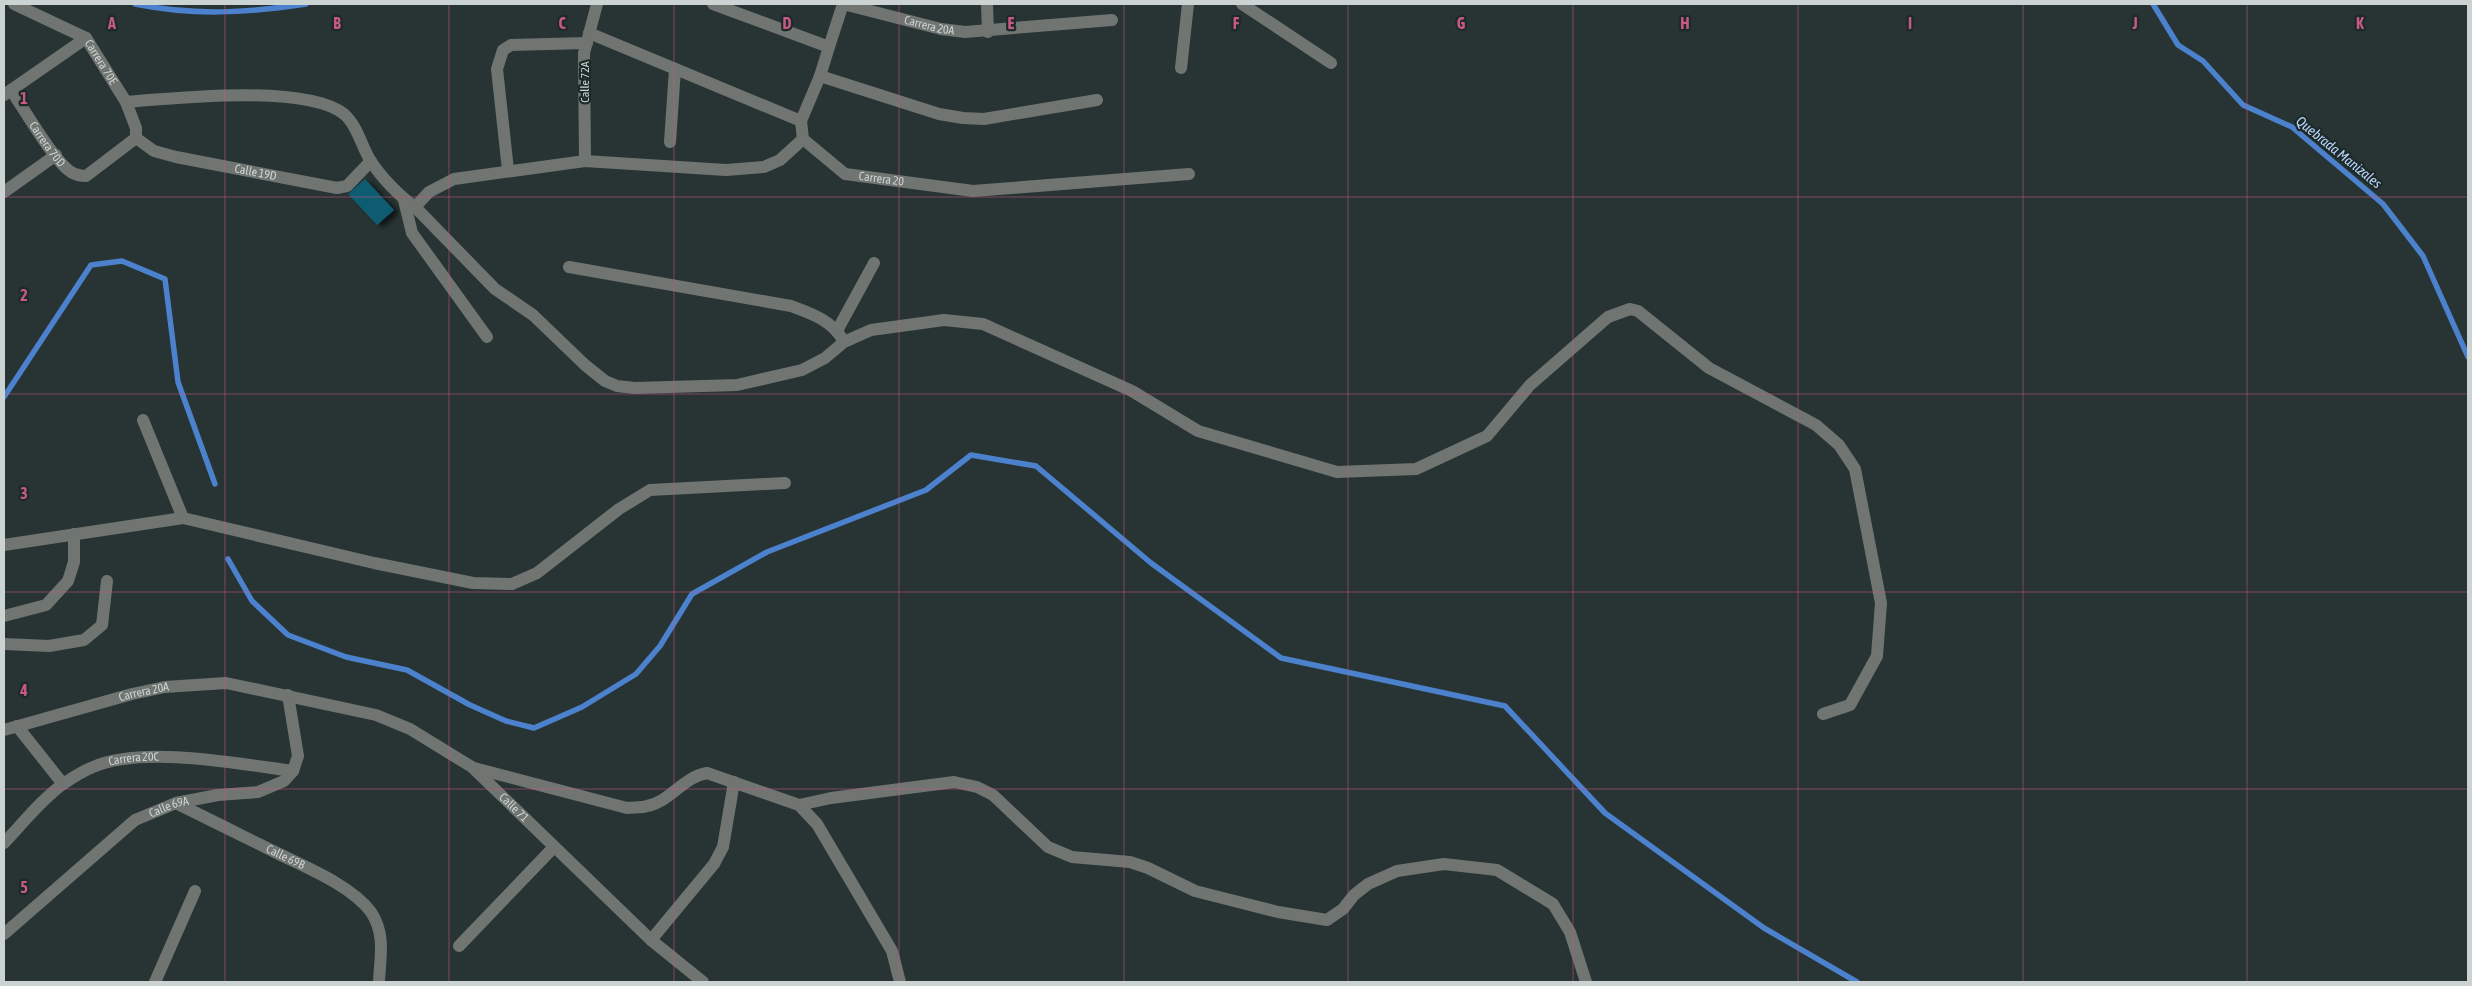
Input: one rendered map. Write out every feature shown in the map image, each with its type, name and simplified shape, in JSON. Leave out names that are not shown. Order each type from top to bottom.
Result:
[{"type":"street","name":"Carrera 70E","points":[[14,4],[86,38],[126,102],[136,128],[136,138]]},
{"type":"street","name":"Calle 72A","points":[[585,161],[584,53],[597,4]]},
{"type":"street","points":[[713,4],[829,47]]},
{"type":"street","points":[[409,204],[454,178],[508,170],[585,161],[726,170],[764,167],[780,160],[803,139],[801,121],[820,76],[843,4]]},
{"type":"street","name":"Carrera 20A","points":[[843,4],[941,29],[988,32],[1112,20]]},
{"type":"street","points":[[987,4],[988,32]]},
{"type":"street","points":[[1181,68],[1188,4]]},
{"type":"street","points":[[1242,4],[1331,62]]},
{"type":"street","points":[[8,92],[86,38]]},
{"type":"street","points":[[508,170],[497,69],[502,50],[511,45],[588,38],[675,69],[801,121]]},
{"type":"street","points":[[670,142],[675,69]]},
{"type":"street","points":[[820,76],[938,114],[963,118],[984,119],[1097,100]]},
{"type":"street","name":"Carrera 70D","points":[[8,92],[56,155],[69,171],[76,176],[86,176],[136,138]]},
{"type":"street","points":[[126,102],[228,94],[303,100],[320,104],[345,115],[371,161],[409,204],[495,289],[533,315],[585,365],[605,381],[616,386],[635,388],[737,385],[802,370],[825,358],[844,342],[871,330],[944,320],[983,324],[1132,391],[1198,431],[1337,472],[1416,469],[1487,436],[1530,386],[1608,317],[1630,309],[1638,311],[1709,368],[1816,425],[1839,445],[1855,469],[1881,603],[1877,656],[1850,705],[1824,714]]},
{"type":"street","name":"Calle 19D","points":[[136,138],[154,150],[176,157],[337,188],[347,186],[371,161]]},
{"type":"street","name":"Carrera 20","points":[[803,139],[845,174],[973,191],[1189,174]]},
{"type":"street","points":[[4,192],[56,155]]},
{"type":"street","points":[[409,204],[412,233],[487,337]]},
{"type":"street","points":[[838,329],[874,263]]},
{"type":"street","points":[[568,266],[791,306],[809,312],[838,329],[844,342]]},
{"type":"street","points":[[143,420],[183,518]]},
{"type":"street","points":[[4,545],[183,518],[374,564],[473,583],[512,584],[536,573],[619,509],[650,490],[785,483]]},
{"type":"street","points":[[4,616],[46,605],[68,581],[74,562],[74,534]]},
{"type":"street","points":[[4,644],[48,646],[84,640],[102,624],[107,581]]},
{"type":"street","name":"Carrera 20A","points":[[4,730],[132,694],[165,687],[226,683],[288,695]]},
{"type":"street","points":[[288,695],[298,756],[294,771]]},
{"type":"street","name":"Calle 71","points":[[288,695],[376,715],[410,729],[472,768],[651,940],[703,982]]},
{"type":"street","points":[[17,726],[63,784]]},
{"type":"street","name":"Carrera 20C","points":[[4,843],[40,804],[63,784],[94,766],[119,760],[148,758],[231,763],[294,771]]},
{"type":"street","points":[[472,768],[627,808],[648,806],[662,799],[694,775],[707,773],[799,805],[817,824],[892,951],[900,982]]},
{"type":"street","name":"Calle 69A","points":[[5,929],[135,820],[176,803],[218,795],[258,792],[284,781],[294,771]]},
{"type":"street","points":[[651,940],[714,864],[723,847],[734,782]]},
{"type":"street","points":[[799,805],[831,798],[954,782],[977,787],[993,795],[1048,847],[1072,857],[1130,862],[1148,868],[1195,891],[1278,912],[1327,920],[1343,909],[1354,895],[1368,884],[1397,871],[1444,864],[1497,870],[1553,904],[1570,932],[1586,982]]},
{"type":"street","name":"Calle 69B","points":[[176,803],[318,874],[354,895],[371,913],[383,944],[379,982]]},
{"type":"street","points":[[459,946],[554,847]]},
{"type":"street","points":[[155,982],[195,891]]},
{"type":"building","points":[[365,179],[394,210],[377,225],[348,194]]},
{"type":"waterway","points":[[135,4],[199,12],[241,11],[306,4]]},
{"type":"waterway","name":"Quebrada Manizales","points":[[2153,4],[2178,45],[2203,61],[2243,105],[2292,127],[2383,204],[2423,256],[2468,357]]},
{"type":"waterway","points":[[4,397],[91,265],[122,261],[165,279],[178,382],[215,484]]},
{"type":"waterway","points":[[228,559],[252,601],[288,635],[346,657],[407,670],[470,705],[506,721],[534,728],[582,707],[636,674],[660,646],[692,594],[767,552],[926,490],[971,455],[1036,466],[1151,563],[1281,658],[1505,706],[1605,813],[1764,928],[1857,982]]}]
